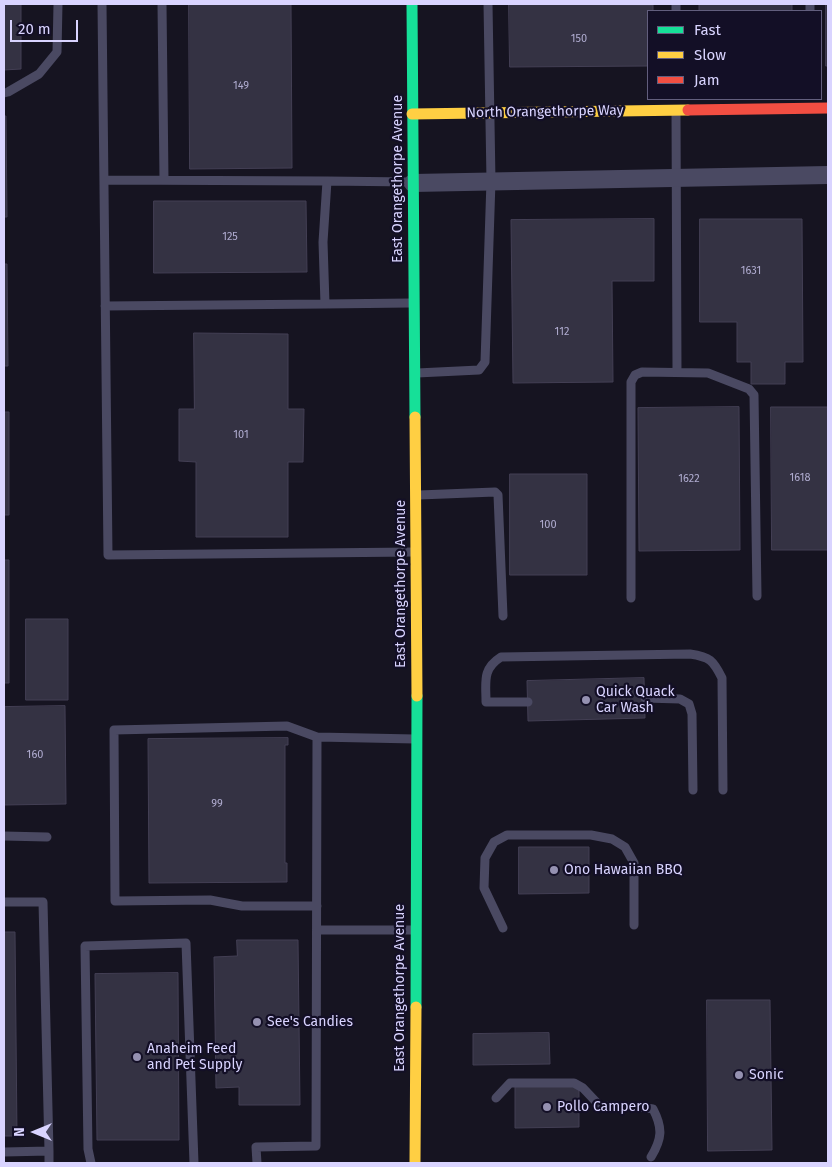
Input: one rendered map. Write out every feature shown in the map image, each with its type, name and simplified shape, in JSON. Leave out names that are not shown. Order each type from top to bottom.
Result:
[{"type":"main road","name":"East Orangethorpe Avenue","points":[[412,4],[416,552],[415,1163]]},
{"type":"main road","name":"North Orangethorpe Way","points":[[412,114],[491,113],[676,104],[810,104],[828,108]]},
{"type":"street","points":[[413,182],[828,176]]},
{"type":"lane","points":[[4,93],[39,74],[57,52],[58,4]]},
{"type":"lane","points":[[102,4],[108,555],[416,552]]},
{"type":"lane","points":[[162,4],[164,180]]},
{"type":"lane","points":[[415,374],[479,370],[485,362],[491,181],[488,4]]},
{"type":"lane","points":[[676,104],[677,372]]},
{"type":"lane","points":[[104,180],[413,182]]},
{"type":"lane","points":[[325,304],[323,242],[327,181]]},
{"type":"lane","points":[[105,306],[414,303]]},
{"type":"lane","points":[[630,598],[631,382],[635,375],[642,372],[708,373],[749,389],[754,395],[758,596]]},
{"type":"lane","points":[[415,495],[495,492],[498,495],[502,616]]},
{"type":"lane","points":[[528,702],[486,702],[486,678],[491,663],[501,657],[690,654],[706,656],[716,665],[722,678],[723,790]]},
{"type":"lane","points":[[645,698],[680,699],[689,704],[692,714],[694,790]]},
{"type":"lane","points":[[317,906],[242,906],[210,900],[115,901],[114,730],[287,726],[317,737],[416,739]]},
{"type":"lane","points":[[257,1163],[256,1147],[316,1146],[317,737]]},
{"type":"lane","points":[[503,928],[484,888],[485,858],[494,842],[507,835],[592,835],[612,839],[625,847],[634,863],[634,925]]},
{"type":"lane","points":[[4,836],[47,836]]},
{"type":"lane","points":[[4,902],[43,902],[50,1163]]},
{"type":"lane","points":[[317,930],[416,930]]},
{"type":"lane","points":[[91,1163],[88,1139],[85,946],[186,943],[194,1163]]},
{"type":"lane","points":[[496,1098],[510,1083],[574,1083],[582,1088],[600,1106],[653,1109],[659,1120],[660,1142],[651,1157]]},
{"type":"lane","points":[[4,1152],[49,1151]]},
{"type":"building","points":[[4,4],[21,4],[21,69],[4,70]]},
{"type":"building","points":[[189,4],[291,4],[292,168],[190,169]]},
{"type":"building","points":[[509,4],[653,5],[653,10],[647,10],[647,66],[510,67]]},
{"type":"building","points":[[699,4],[792,4],[792,10],[699,10]]},
{"type":"building","points":[[826,4],[828,4],[828,66],[826,66]]},
{"type":"building","points":[[4,116],[6,116],[7,217],[4,217]]},
{"type":"building","points":[[154,201],[306,201],[307,272],[154,273]]},
{"type":"building","points":[[654,219],[654,281],[612,281],[613,382],[513,383],[511,220]]},
{"type":"building","points":[[700,219],[802,219],[803,362],[785,362],[785,384],[751,384],[751,362],[737,362],[737,322],[700,322]]},
{"type":"building","points":[[4,264],[7,264],[8,366],[4,366]]},
{"type":"building","points":[[194,333],[288,334],[288,409],[304,409],[303,462],[288,462],[288,537],[196,537],[196,462],[179,461],[179,409],[194,409]]},
{"type":"building","points":[[739,407],[740,550],[639,551],[638,408]]},
{"type":"building","points":[[771,407],[828,407],[828,550],[772,550]]},
{"type":"building","points":[[4,412],[9,412],[9,515],[4,515]]},
{"type":"building","points":[[510,474],[587,474],[587,575],[510,575]]},
{"type":"building","points":[[4,560],[9,560],[9,683],[4,683]]},
{"type":"building","points":[[26,619],[68,619],[68,700],[26,700]]},
{"type":"building","name":"Quick Quack Car Wash","points":[[644,678],[645,718],[528,721],[527,681]]},
{"type":"building","points":[[65,706],[66,804],[4,805],[4,707]]},
{"type":"building","points":[[288,738],[288,745],[285,745],[285,863],[287,863],[287,882],[149,883],[148,739]]},
{"type":"building","name":"Ono Hawaiian BBQ","points":[[519,847],[589,847],[589,893],[519,894]]},
{"type":"building","points":[[4,932],[15,932],[17,1136],[4,1136]]},
{"type":"building","name":"See's Candies","points":[[237,940],[298,940],[300,1105],[239,1105],[239,1087],[216,1088],[214,957],[237,956]]},
{"type":"building","name":"Anaheim Feed and Pet Supply","points":[[178,973],[179,1140],[97,1140],[95,974]]},
{"type":"building","name":"Sonic","points":[[707,1000],[770,1000],[772,1150],[708,1151]]},
{"type":"building","points":[[549,1033],[550,1064],[473,1065],[473,1034]]},
{"type":"building","name":"Pollo Campero","points":[[579,1086],[579,1127],[515,1128],[515,1087]]},
{"type":"traffic: fast","points":[[412,4],[415,417]]},
{"type":"traffic: fast","points":[[416,1007],[417,696]]},
{"type":"traffic: slow","points":[[412,114],[688,110]]},
{"type":"traffic: slow","points":[[415,417],[417,696]]},
{"type":"traffic: slow","points":[[415,1163],[416,1007]]},
{"type":"traffic: jam","points":[[688,110],[828,108]]},
{"type":"place","name":"Quick Quack Car Wash","points":[[586,700]]},
{"type":"place","name":"Ono Hawaiian BBQ","points":[[554,870]]},
{"type":"place","name":"See's Candies","points":[[257,1022]]},
{"type":"place","name":"Anaheim Feed and Pet Supply","points":[[137,1057]]},
{"type":"place","name":"Sonic","points":[[739,1075]]},
{"type":"place","name":"Pollo Campero","points":[[547,1107]]}]
